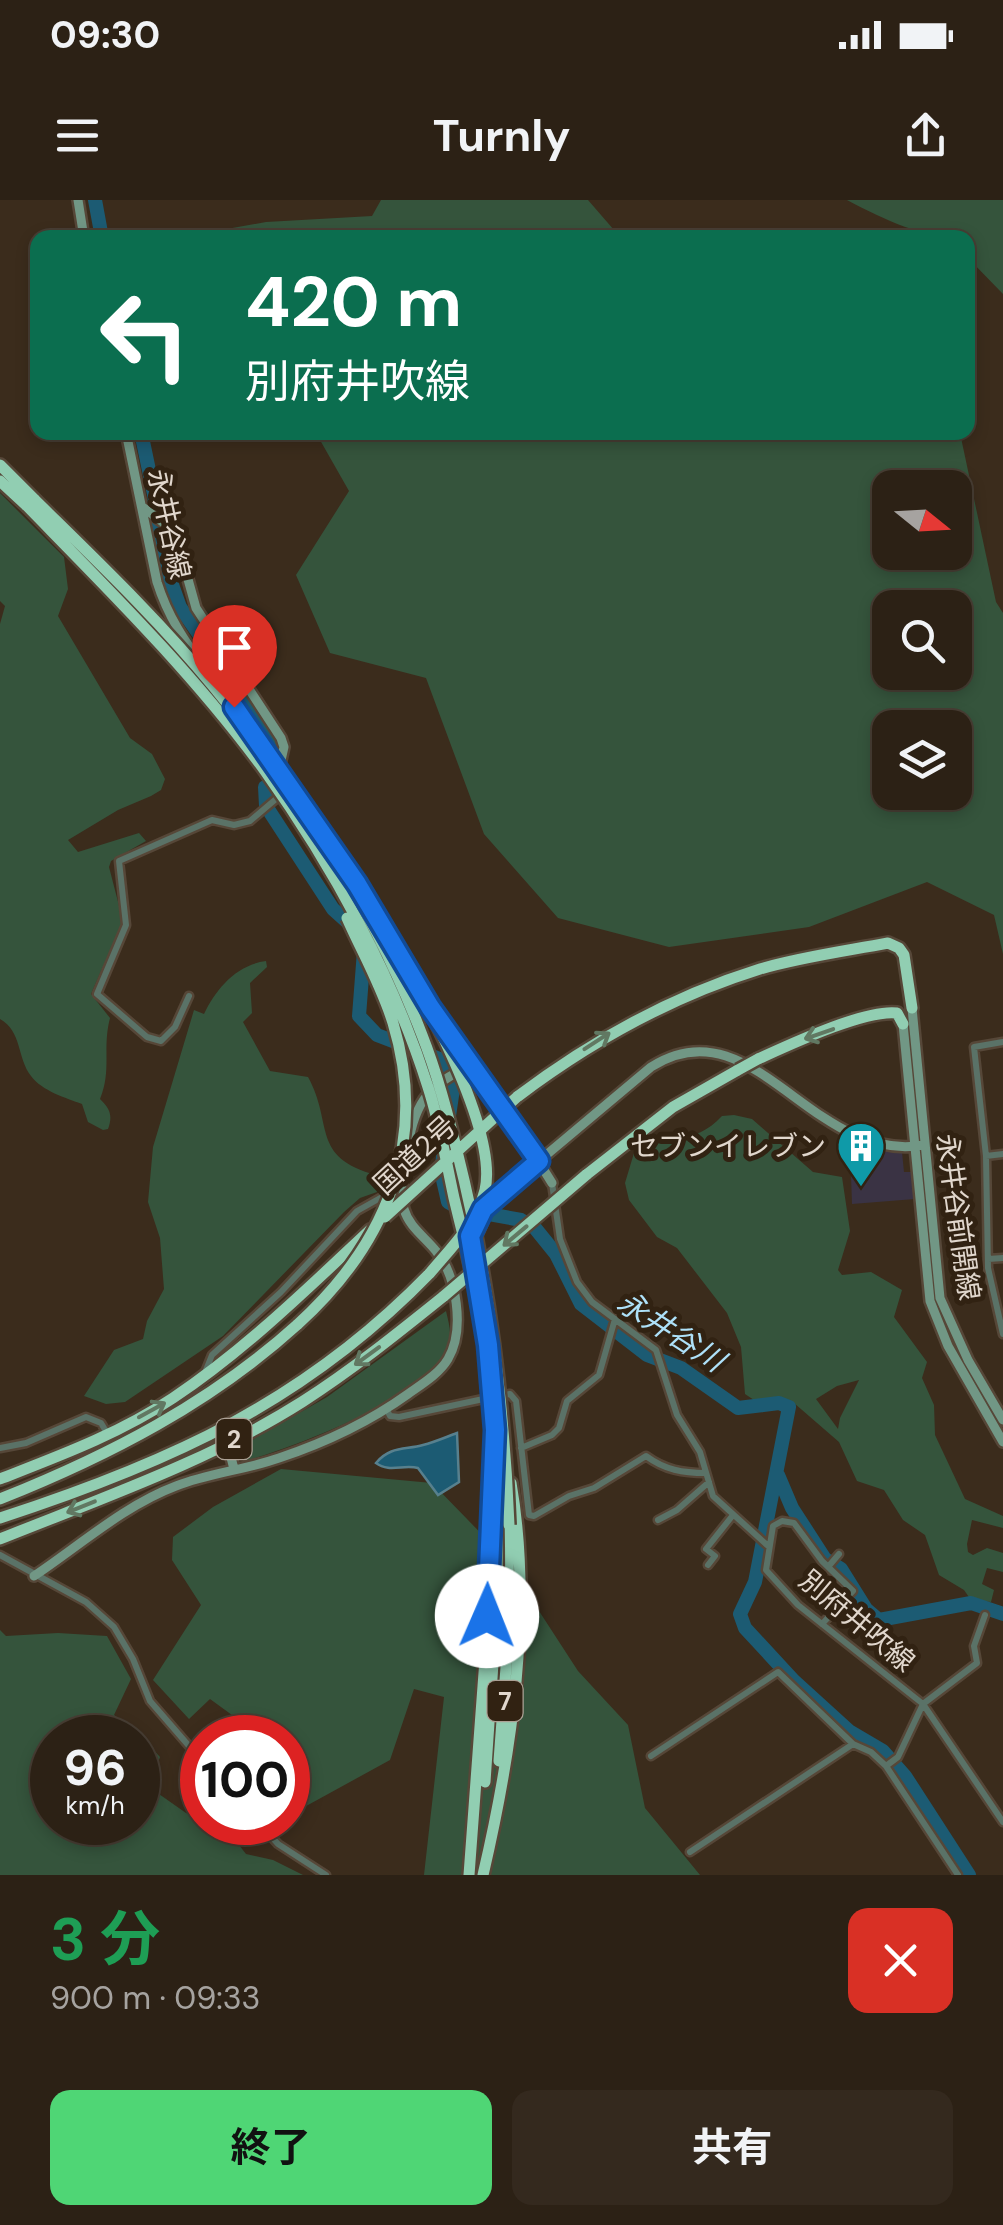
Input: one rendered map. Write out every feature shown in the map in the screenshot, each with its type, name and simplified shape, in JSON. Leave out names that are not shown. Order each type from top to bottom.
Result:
[{"type":"highway","name":"7","points":[[0,465],[134,599],[213,685],[274,764],[396,975],[440,1086],[472,1214],[489,1306],[500,1390],[508,1525],[505,1702],[483,1875]]},
{"type":"highway","name":"7","points":[[0,481],[126,608],[266,772],[319,845],[412,1039],[443,1138],[482,1324],[496,1484],[497,1604],[489,1746],[469,1875]]},
{"type":"highway","points":[[0,1518],[128,1472],[196,1444],[249,1416],[348,1350],[386,1318],[430,1273],[470,1224],[478,1208],[485,1191],[485,1148],[448,1049],[374,913],[319,845]]},
{"type":"highway","points":[[0,1499],[118,1448],[196,1402],[274,1346],[340,1283],[376,1229],[402,1152],[402,1061],[392,1021],[319,845]]},
{"type":"highway","name":"国道2号","points":[[0,1479],[108,1434],[204,1376],[235,1353],[517,1097],[614,1030],[691,994],[763,968],[888,943],[900,948],[904,955],[912,1008]]},
{"type":"highway","name":"2","points":[[0,1539],[132,1486],[301,1402],[444,1296],[673,1107],[758,1059],[803,1039],[902,1006],[910,992]]},
{"type":"highway","points":[[889,1012],[900,1014],[903,1024]]},
{"type":"highway","points":[[469,1875],[485,1662],[495,1430],[488,1345],[470,1236],[483,1209],[539,1161]]},
{"type":"highway","points":[[483,1875],[512,1722],[518,1543],[475,1237],[486,1212],[539,1161]]},
{"type":"street","points":[[78,200],[83,230]]},
{"type":"street","name":"永井谷線","points":[[128,440],[156,582],[173,625],[280,769]]},
{"type":"street","points":[[144,508],[169,527],[179,547],[196,608],[281,738],[284,748],[280,769],[357,884],[430,1007],[552,1183],[560,1240],[577,1282],[614,1324],[656,1350],[678,1415],[700,1452],[714,1496],[768,1546]]},
{"type":"street","points":[[190,996],[175,1026],[161,1041],[147,1036],[97,994],[126,925],[119,861],[212,820],[234,825],[250,821],[292,786]]},
{"type":"street","name":"永井谷前開線","points":[[912,1008],[930,1301],[948,1346],[1003,1442]]},
{"type":"street","name":"永井谷前開線","points":[[903,1024],[940,1298],[968,1360],[1003,1420]]},
{"type":"street","points":[[1003,1042],[974,1047],[986,1156],[988,1259],[992,1298],[1003,1334]]},
{"type":"street","points":[[539,1161],[651,1066],[685,1050],[706,1050],[738,1060],[850,1136],[882,1146],[918,1146]]},
{"type":"street","points":[[34,1576],[173,1487],[276,1460],[326,1440],[386,1410],[446,1363],[454,1346],[456,1317],[450,1273],[404,1210],[401,1182],[420,1101],[450,1075],[473,1065]]},
{"type":"street","points":[[986,1156],[1003,1154]]},
{"type":"street","points":[[204,1376],[212,1355],[281,1292],[356,1211],[382,1197],[403,1196]]},
{"type":"street","points":[[988,1259],[1003,1258]]},
{"type":"street","points":[[522,1448],[552,1435],[559,1428],[567,1401],[600,1375],[614,1324]]},
{"type":"street","points":[[498,1396],[510,1394],[516,1401],[529,1515],[594,1488],[646,1456],[659,1465],[707,1477]]},
{"type":"street","points":[[386,1410],[390,1416],[399,1418],[488,1398]]},
{"type":"street","points":[[0,1448],[26,1444],[86,1418],[101,1423],[108,1434]]},
{"type":"street","points":[[227,1442],[234,1469]]},
{"type":"street","points":[[658,1520],[677,1510],[707,1477]]},
{"type":"street","points":[[708,1565],[715,1556],[706,1549],[732,1515]]},
{"type":"street","points":[[768,1546],[773,1526],[782,1520],[794,1523],[833,1561],[852,1591],[822,1624]]},
{"type":"street","name":"別府井吹線","points":[[768,1546],[766,1570],[798,1606],[922,1704],[1003,1822]]},
{"type":"street","points":[[0,1554],[86,1602],[114,1628],[133,1659],[150,1701],[180,1735]]},
{"type":"street","points":[[888,1765],[898,1757],[922,1704],[976,1663],[974,1646],[985,1616]]},
{"type":"street","points":[[651,1756],[778,1672],[853,1744],[888,1765],[958,1875]]},
{"type":"street","points":[[690,1852],[853,1744]]},
{"type":"street","points":[[280,1845],[326,1875]]},
{"type":"shaded area","points":[[850,1146],[883,1154],[883,1149],[902,1152],[904,1172],[912,1172],[915,1199],[852,1204]]},
{"type":"green space","points":[[381,200],[588,200],[614,230],[221,230],[266,222],[372,216]]},
{"type":"green space","points":[[847,200],[1003,200],[1003,294],[975,265],[975,230],[916,230]]},
{"type":"green space","points":[[320,440],[961,440],[968,470],[872,470],[872,570],[972,570],[972,489],[996,602],[1003,613],[1003,954],[994,915],[927,882],[809,927],[669,947],[558,918],[484,834],[426,678],[330,653],[296,575],[349,491]]},
{"type":"green space","points":[[0,493],[64,557],[68,589],[58,616],[130,738],[152,754],[165,779],[161,790],[68,840],[78,852],[139,833],[146,841],[111,861],[109,867],[123,921],[91,994],[110,1018],[106,1078],[100,1099],[110,1120],[108,1129],[103,1130],[88,1122],[82,1104],[36,1081],[27,1069],[12,1030],[0,1019],[0,624],[5,606],[0,601]]},
{"type":"green space","points":[[266,961],[267,967],[250,983],[252,1013],[243,1022],[270,1071],[308,1077],[332,1148],[355,1168],[376,1175],[377,1192],[360,1198],[344,1212],[223,1336],[125,1402],[106,1404],[84,1396],[114,1350],[143,1339],[147,1321],[164,1289],[160,1238],[148,1202],[153,1147],[194,1010],[204,1014],[228,980],[245,967]]},
{"type":"green space","points":[[722,1116],[752,1119],[813,1172],[842,1177],[850,1231],[838,1270],[842,1275],[871,1272],[902,1290],[894,1317],[927,1362],[922,1378],[934,1405],[935,1435],[965,1499],[1003,1516],[1003,1528],[972,1520],[967,1544],[973,1555],[987,1548],[1003,1553],[1003,1572],[987,1568],[982,1584],[994,1590],[991,1602],[971,1600],[964,1590],[939,1575],[925,1535],[903,1520],[884,1490],[857,1481],[839,1442],[794,1403],[754,1400],[745,1394],[741,1347],[727,1313],[677,1248],[657,1237],[629,1200],[625,1183],[634,1153],[701,1132]],"holes":[[[859,1380],[838,1429],[816,1399],[837,1386]]]},
{"type":"green space","points":[[446,1311],[450,1335],[447,1349],[435,1367],[414,1385],[358,1418],[246,1461],[245,1444],[327,1397]]},
{"type":"green space","points":[[281,1469],[432,1483],[504,1557],[578,1671],[628,1725],[645,1808],[700,1875],[424,1875],[444,1697],[414,1689],[390,1760],[310,1804],[310,1715],[232,1715],[210,1699],[193,1715],[185,1715],[153,1680],[201,1605],[172,1560],[173,1537],[213,1507]]},
{"type":"green space","points":[[0,1630],[6,1636],[107,1636],[131,1679],[114,1715],[30,1715],[30,1845],[160,1845],[160,1795],[180,1809],[180,1845],[239,1845],[246,1854],[273,1860],[303,1875],[0,1875]]},
{"type":"water","points":[[457,1433],[459,1482],[438,1495],[418,1468],[376,1463],[392,1451]]},
{"type":"waterway","name":"永井谷川","points":[[95,200],[101,230]]},
{"type":"waterway","name":"永井谷川","points":[[143,440],[155,499],[150,523],[180,607],[277,746],[275,754]]},
{"type":"waterway","name":"永井谷川","points":[[265,787],[266,806],[333,909],[353,927]]},
{"type":"waterway","name":"永井谷川","points":[[364,951],[359,1016],[377,1035],[445,1061],[454,1082],[441,1171],[448,1202],[461,1209],[521,1220],[535,1228],[556,1254],[581,1304],[647,1355],[681,1368],[738,1408],[779,1403],[789,1407],[755,1582],[740,1614],[745,1628],[794,1681],[849,1731],[883,1751],[905,1776],[969,1875]]},
{"type":"waterway","points":[[778,1475],[792,1508],[825,1559],[841,1569],[866,1609],[879,1620],[971,1603],[1003,1614]]},
{"type":"place","name":"セブンイレブン","points":[[861,1188]]},
{"type":"route","points":[[234,707],[357,884],[430,1007],[539,1161],[483,1209],[470,1236],[488,1345],[495,1430],[487,1616]]}]
